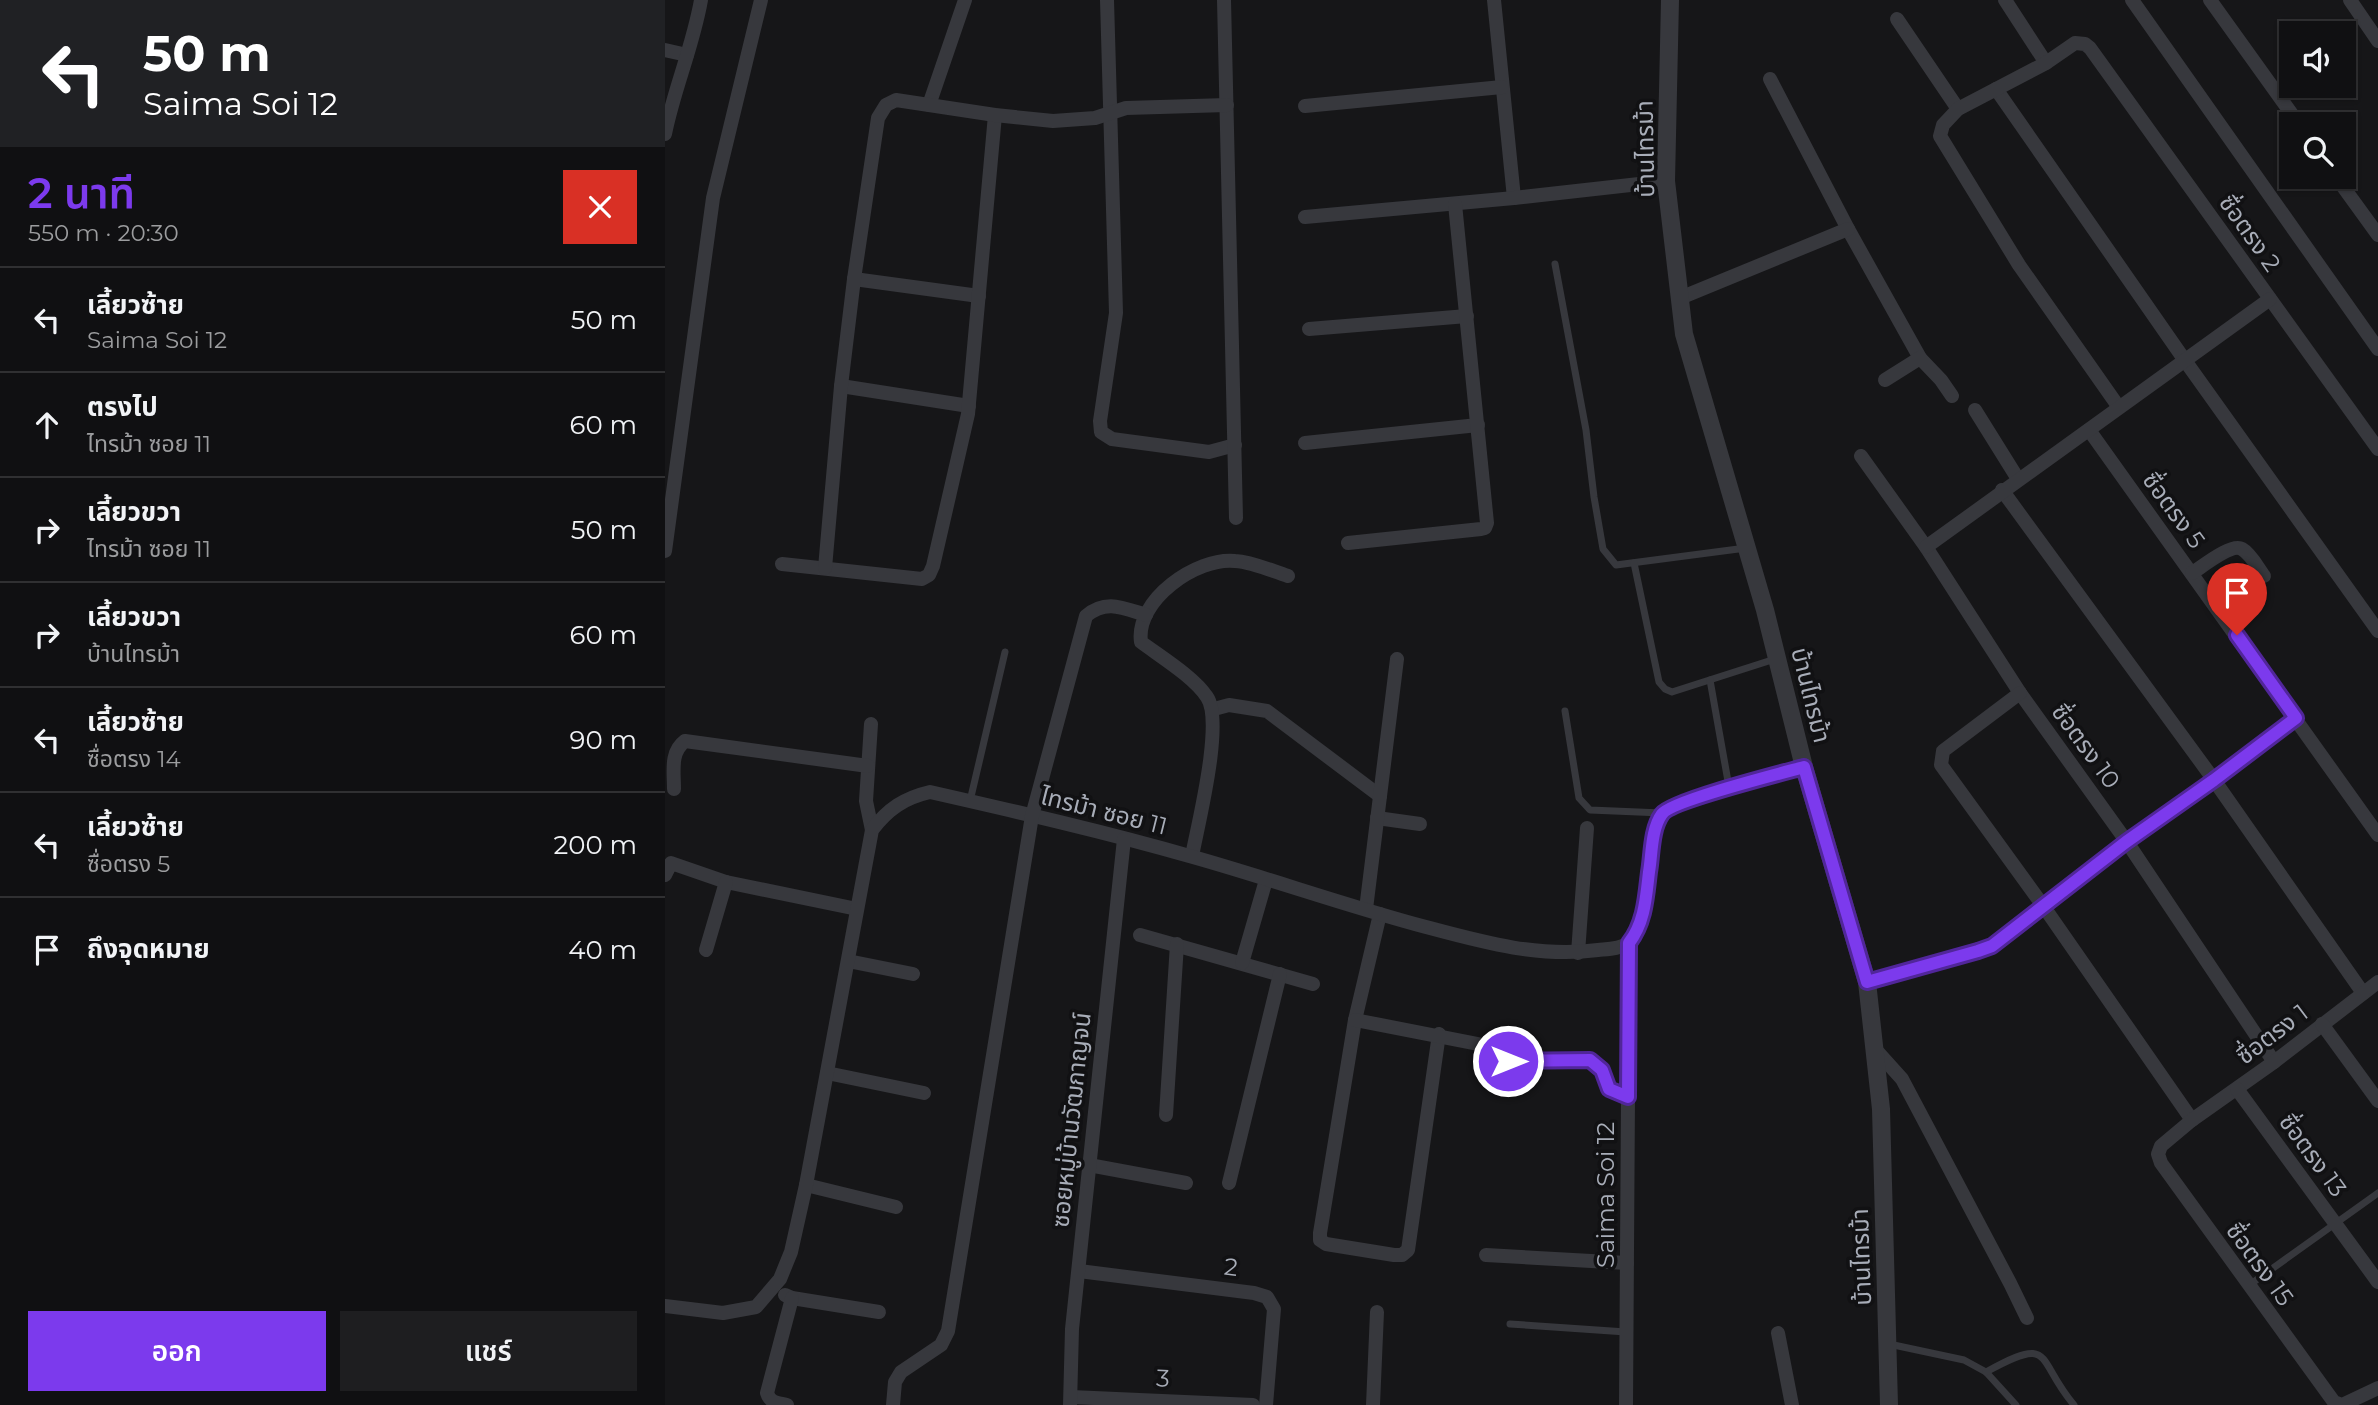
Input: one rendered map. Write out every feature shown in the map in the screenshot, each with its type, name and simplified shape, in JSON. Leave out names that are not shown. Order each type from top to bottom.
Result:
[{"type":"street","points":[[665,134],[701,0]]},
{"type":"street","points":[[665,551],[713,198],[761,0]]},
{"type":"street","points":[[929,105],[965,0]]},
{"type":"street","points":[[1107,0],[1116,313],[1100,421],[1101,432],[1112,439],[1209,452],[1235,445]]},
{"type":"street","points":[[1224,0],[1236,518]]},
{"type":"street","points":[[1494,0],[1514,198]]},
{"type":"street","name":"บ้านไทรม้า","points":[[1670,0],[1667,181],[1684,334],[1765,610],[1804,767],[1867,982],[1881,1109],[1889,1405]]},
{"type":"street","points":[[2005,0],[2046,63],[1958,109],[1944,125],[1940,136],[2019,265],[2118,406]]},
{"type":"street","points":[[2132,0],[2378,349]]},
{"type":"street","points":[[2210,0],[2290,112]]},
{"type":"street","points":[[2350,0],[2378,41]]},
{"type":"street","points":[[1897,19],[1958,109]]},
{"type":"street","name":"ซื่อตรง 2","points":[[2046,63],[2075,43],[2085,44],[2090,48],[2378,449]]},
{"type":"street","points":[[665,50],[687,55]]},
{"type":"street","points":[[1770,79],[1848,229],[1920,358],[1952,396]]},
{"type":"street","points":[[1305,106],[1502,88]]},
{"type":"street","points":[[1996,89],[2378,631]]},
{"type":"street","points":[[825,568],[841,386],[854,279],[879,118],[886,105],[896,100],[995,116],[1053,121],[1095,118],[1126,108],[1227,105]]},
{"type":"street","points":[[782,564],[922,579],[929,575],[969,406],[995,116]]},
{"type":"street","points":[[1305,217],[1667,181]]},
{"type":"street","points":[[2345,189],[2378,235]]},
{"type":"street","points":[[1348,543],[1485,527],[1487,523],[1455,204]]},
{"type":"street","points":[[1680,298],[1848,229]]},
{"type":"street","points":[[854,279],[979,296]]},
{"type":"street","points":[[1926,547],[2270,299]]},
{"type":"street","points":[[1309,329],[1467,316]]},
{"type":"street","points":[[1885,380],[1920,358]]},
{"type":"street","points":[[841,386],[969,406]]},
{"type":"street","points":[[1975,410],[2018,479]]},
{"type":"street","points":[[1305,443],[1478,425]]},
{"type":"street","name":"ซื่อตรง 5","points":[[2089,430],[2378,835]]},
{"type":"street","name":"ซื่อตรง 10","points":[[1861,456],[1926,547],[2020,693],[2126,842],[2273,1062]]},
{"type":"street","points":[[2002,490],[2214,780],[2363,993]]},
{"type":"street","points":[[2192,573],[2236,547],[2244,550],[2265,576]]},
{"type":"street","points":[[1192,856],[1209,766],[1214,709],[1206,695],[1141,642],[1140,630],[1146,615],[1160,596],[1180,576],[1217,561],[1236,561],[1289,576]]},
{"type":"street","points":[[893,1405],[895,1382],[901,1372],[941,1345],[948,1331],[1033,816],[1086,616],[1096,607],[1116,606],[1146,615]]},
{"type":"street","points":[[1366,909],[1397,659]]},
{"type":"street","points":[[2020,693],[1943,751],[1941,765],[2044,907],[2192,1120]]},
{"type":"street","points":[[1214,709],[1229,705],[1267,711],[1380,796]]},
{"type":"street","points":[[1867,982],[1992,946],[2126,842],[2296,718]]},
{"type":"street","points":[[665,1306],[723,1313],[756,1307],[780,1279],[791,1252],[806,1185],[872,830],[866,801],[871,724]]},
{"type":"street","points":[[674,789],[674,754],[685,740],[868,766]]},
{"type":"street","points":[[1629,943],[1637,932],[1644,911],[1656,830],[1662,813],[1671,807],[1729,787],[1804,767]]},
{"type":"street","name":"ไทรม้า ซอย 11","points":[[872,830],[894,807],[913,796],[930,792],[1192,856],[1380,914],[1490,944],[1578,953],[1629,943]]},
{"type":"street","points":[[1377,818],[1420,824]]},
{"type":"street","points":[[1578,953],[1587,828]]},
{"type":"street","name":"ซอยหมู่บ้านวัฒกาญจน์","points":[[1070,1401],[1072,1329],[1124,839]]},
{"type":"street","points":[[667,864],[726,882],[857,909]]},
{"type":"street","points":[[1242,963],[1266,880]]},
{"type":"street","points":[[706,950],[726,882]]},
{"type":"street","points":[[1380,914],[1355,1020],[1320,1233],[1320,1240],[1325,1244],[1394,1255],[1402,1255],[1408,1250],[1439,1034]]},
{"type":"street","points":[[1140,935],[1313,984]]},
{"type":"street","name":"Saima Soi 12","points":[[1626,1405],[1629,943]]},
{"type":"street","points":[[1166,1115],[1177,944]]},
{"type":"street","points":[[848,961],[913,974]]},
{"type":"street","points":[[1229,1183],[1280,974]]},
{"type":"street","name":"ซื่อตรง 1","points":[[2192,1120],[2378,982]]},
{"type":"street","points":[[1355,1020],[1439,1034],[1483,1045]]},
{"type":"street","points":[[2322,1024],[2378,1101]]},
{"type":"street","points":[[1875,1049],[1902,1079],[2027,1318]]},
{"type":"street","points":[[827,1073],[923,1093]]},
{"type":"street","name":"ซื่อตรง 13","points":[[2237,1089],[2378,1282]]},
{"type":"street","name":"ซื่อตรง 15","points":[[2192,1120],[2161,1146],[2158,1154],[2161,1163],[2334,1402],[2342,1405],[2377,1392]]},
{"type":"street","points":[[1089,1165],[1186,1183]]},
{"type":"street","points":[[806,1185],[896,1206]]},
{"type":"street","points":[[1486,1255],[1627,1263]]},
{"type":"street","name":"2","points":[[1079,1271],[1254,1293],[1266,1297],[1274,1309],[1266,1405]]},
{"type":"street","points":[[771,1289],[792,1298],[879,1312]]},
{"type":"street","points":[[787,1405],[773,1402],[767,1393],[792,1298]]},
{"type":"street","points":[[1373,1405],[1377,1312]]},
{"type":"street","points":[[1778,1333],[1792,1405]]},
{"type":"street","name":"3","points":[[1070,1401],[1253,1405]]},
{"type":"lane","points":[[1555,264],[1586,430],[1603,549],[1616,565],[1747,547]]},
{"type":"lane","points":[[1634,562],[1659,682],[1672,692],[1776,659]]},
{"type":"lane","points":[[970,801],[1005,652]]},
{"type":"lane","points":[[1710,680],[1729,787]]},
{"type":"lane","points":[[1565,712],[1579,798],[1584,805],[1590,810],[1662,813]]},
{"type":"lane","points":[[1508,1061],[1590,1060],[1602,1070],[1609,1089],[1628,1097]]},
{"type":"lane","points":[[2248,1286],[2378,1194]]},
{"type":"lane","points":[[1510,1324],[1627,1332]]},
{"type":"lane","points":[[1889,1344],[1964,1360],[1986,1372],[2016,1405]]},
{"type":"lane","points":[[1986,1372],[2022,1353],[2034,1352],[2046,1359],[2074,1405]]},
{"type":"route","points":[[1508,1061],[1590,1060],[1598,1064],[1605,1083],[1612,1092],[1628,1097],[1629,943],[1637,932],[1644,911],[1656,830],[1662,813],[1671,807],[1729,787],[1804,767],[1867,982],[1992,946],[2126,842],[2296,718],[2237,635]]}]
